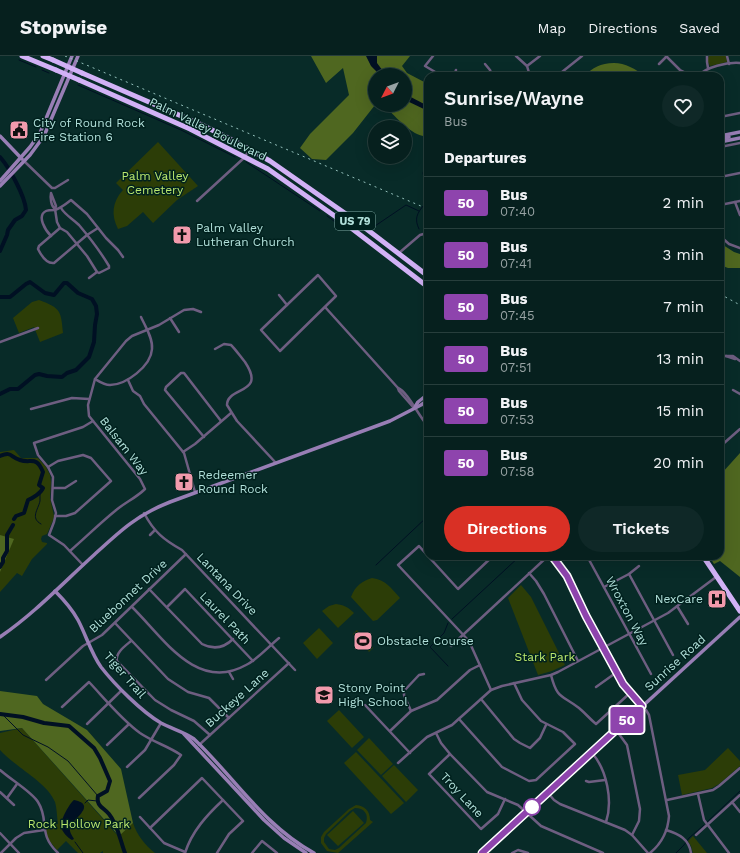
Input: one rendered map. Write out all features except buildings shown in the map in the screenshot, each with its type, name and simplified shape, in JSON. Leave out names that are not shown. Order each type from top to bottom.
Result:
[{"type":"highway","name":"Palm Valley Boulevard","points":[[22,56],[190,129],[268,169],[346,224],[424,284]]},
{"type":"highway","name":"Palm Valley Boulevard","points":[[43,56],[202,125],[249,149],[302,183],[424,273]]},
{"type":"highway","points":[[387,255],[395,256],[399,253]]},
{"type":"highway","points":[[395,261],[400,259],[408,260]]},
{"type":"highway","points":[[706,560],[740,611]]},
{"type":"main road","points":[[23,160],[40,133],[72,56]]},
{"type":"main road","points":[[0,186],[2,181],[35,150],[44,136],[78,56]]},
{"type":"main road","points":[[724,138],[740,132]]},
{"type":"main road","points":[[0,136],[23,160]]},
{"type":"main road","points":[[724,139],[740,138]]},
{"type":"main road","points":[[415,408],[418,402],[424,397]]},
{"type":"main road","points":[[0,637],[29,614],[128,524],[144,513],[155,507],[195,492],[390,421],[424,402]]},
{"type":"main road","name":"Tiger Trail","points":[[55,591],[68,605],[77,618],[100,666],[122,690],[144,711],[161,723],[184,734],[198,746],[277,827],[296,842],[314,853]]},
{"type":"main road","name":"Sunrise Road","points":[[482,853],[740,617]]},
{"type":"main road","name":"Tiger Trail","points":[[198,746],[264,820],[284,838],[306,853]]},
{"type":"street","points":[[433,56],[425,66],[435,72]]},
{"type":"street","points":[[516,56],[527,66],[529,72]]},
{"type":"street","points":[[527,66],[540,56]]},
{"type":"street","points":[[562,72],[582,56]]},
{"type":"street","points":[[659,64],[666,56],[682,72]]},
{"type":"street","points":[[707,56],[706,62],[708,68]]},
{"type":"street","points":[[727,56],[729,64]]},
{"type":"street","points":[[701,72],[708,68],[740,63]]},
{"type":"street","points":[[485,64],[491,72]]},
{"type":"street","points":[[724,117],[740,113]]},
{"type":"street","points":[[724,147],[740,143]]},
{"type":"street","points":[[197,201],[245,156],[249,149]]},
{"type":"street","points":[[23,160],[52,188]]},
{"type":"street","points":[[724,176],[740,173]]},
{"type":"street","points":[[52,188],[55,188],[68,180]]},
{"type":"street","points":[[52,188],[51,193],[56,222],[60,228],[67,232],[98,272]]},
{"type":"street","points":[[50,236],[44,227],[42,217],[44,213],[46,211],[61,208],[71,200],[87,214],[122,256]]},
{"type":"street","points":[[724,204],[740,201]]},
{"type":"street","points":[[735,202],[740,215]]},
{"type":"street","points":[[61,208],[65,214],[79,225],[97,247],[109,266],[107,270],[98,272],[89,278]]},
{"type":"street","points":[[60,228],[39,246],[38,249],[51,264],[98,228]]},
{"type":"street","points":[[399,253],[420,235],[424,234]]},
{"type":"street","points":[[724,240],[729,244],[740,248]]},
{"type":"street","points":[[318,276],[336,296],[325,307],[280,351],[261,330],[318,276]]},
{"type":"street","points":[[278,295],[287,305]]},
{"type":"street","points":[[325,307],[398,388],[424,420]]},
{"type":"street","name":"Balsam Way","points":[[70,552],[114,512],[144,489],[140,479],[93,421],[88,412],[88,399],[95,379],[126,341],[132,336],[147,330],[187,309],[193,309],[201,312]]},
{"type":"street","points":[[95,379],[110,385],[128,380],[145,365],[151,356],[152,345],[141,316]]},
{"type":"street","points":[[170,318],[179,332]]},
{"type":"street","points":[[0,341],[38,328]]},
{"type":"street","points":[[215,349],[224,344],[231,345],[242,358],[252,374],[252,380],[248,385],[228,400],[227,405],[231,413],[276,463]]},
{"type":"street","points":[[724,356],[733,356],[740,361]]},
{"type":"street","points":[[204,437],[165,390],[166,387],[181,373],[184,373],[222,421]]},
{"type":"street","points":[[128,380],[133,391],[140,396],[144,404],[183,452],[195,492]]},
{"type":"street","points":[[733,390],[740,394]]},
{"type":"street","points":[[31,409],[72,398],[88,399]]},
{"type":"street","points":[[183,452],[204,437],[231,413]]},
{"type":"street","points":[[82,565],[64,545],[49,535],[56,516],[56,511],[52,500],[53,477],[48,467],[38,455],[34,443],[83,428],[93,421]]},
{"type":"street","points":[[724,443],[740,429]]},
{"type":"street","points":[[48,467],[58,461],[83,455],[91,458],[111,481],[78,511],[68,516],[56,516]]},
{"type":"street","points":[[52,488],[65,488],[76,481]]},
{"type":"street","name":"Lantana Drive","points":[[144,513],[155,530],[168,543],[182,550],[295,670]]},
{"type":"street","points":[[150,535],[155,530]]},
{"type":"street","points":[[424,552],[419,546],[398,565],[463,635],[473,649],[491,690]]},
{"type":"street","name":"Bluebonnet Drive","points":[[46,680],[79,650],[102,635],[186,554]]},
{"type":"street","points":[[432,560],[458,589],[490,560]]},
{"type":"street","points":[[451,646],[544,560]]},
{"type":"street","points":[[547,793],[557,802],[625,830],[632,835],[649,853],[661,841],[666,830],[669,816],[667,800],[650,717],[623,684],[567,576],[555,560]]},
{"type":"street","name":"Wroxton Way","points":[[589,560],[651,674]]},
{"type":"street","points":[[604,587],[629,574],[639,566]]},
{"type":"street","points":[[529,573],[544,594],[578,661]]},
{"type":"street","points":[[629,574],[672,655]]},
{"type":"street","points":[[398,763],[427,737],[449,727],[491,690],[551,674],[578,661],[677,606],[717,576]]},
{"type":"street","points":[[149,589],[198,641],[205,645],[221,647],[233,639]]},
{"type":"street","name":"Laurel Path","points":[[167,607],[185,589],[253,660]]},
{"type":"street","points":[[677,606],[688,624]]},
{"type":"street","points":[[132,607],[177,653],[190,664],[208,672],[229,672],[240,668],[253,660],[279,638]]},
{"type":"street","points":[[115,623],[172,682],[188,692],[209,698],[229,718]]},
{"type":"street","points":[[131,641],[117,654],[117,661],[155,700],[170,710],[194,720],[210,735]]},
{"type":"street","name":"Buckeye Lane","points":[[198,746],[289,663]]},
{"type":"street","points":[[390,731],[411,711],[436,700],[470,670],[480,665]]},
{"type":"street","points":[[229,672],[233,680]]},
{"type":"street","points":[[596,687],[617,672]]},
{"type":"street","points":[[411,711],[404,691],[419,675],[424,674]]},
{"type":"street","points":[[551,674],[555,688],[559,694],[579,708],[596,724],[630,693]]},
{"type":"street","points":[[62,707],[89,682],[129,724],[141,733],[169,747],[181,756],[174,765],[139,798]]},
{"type":"street","points":[[458,719],[502,767],[529,781],[536,780],[575,744],[563,732],[540,721],[522,700],[514,683]]},
{"type":"street","points":[[87,724],[122,690]]},
{"type":"street","points":[[481,699],[514,739],[530,748],[540,738],[546,725]]},
{"type":"street","points":[[365,705],[410,753]]},
{"type":"street","points":[[127,767],[145,750],[161,723]]},
{"type":"street","points":[[107,745],[129,724]]},
{"type":"street","points":[[616,730],[627,745],[640,810],[637,828],[632,835]]},
{"type":"street","points":[[436,733],[441,743],[450,754],[482,788],[491,795],[518,805],[541,826],[603,853]]},
{"type":"street","points":[[591,752],[601,766],[610,802],[606,822]]},
{"type":"street","name":"Troy Lane","points":[[450,754],[429,774],[481,829],[498,814],[505,799]]},
{"type":"street","points":[[667,800],[698,794],[716,788],[740,768]]},
{"type":"street","points":[[0,770],[38,802],[42,812],[44,830],[49,843],[58,853]]},
{"type":"street","points":[[150,828],[202,778],[243,821],[229,834],[217,853]]},
{"type":"street","points":[[586,781],[605,780]]},
{"type":"street","points":[[7,798],[17,784]]},
{"type":"street","points":[[0,792],[14,805]]},
{"type":"street","points":[[698,794],[703,819],[729,853]]},
{"type":"street","points":[[696,835],[740,795]]},
{"type":"street","points":[[140,817],[164,843],[185,852],[201,823],[223,800]]},
{"type":"street","points":[[732,802],[740,812]]},
{"type":"street","points":[[1,853],[24,833],[44,830]]},
{"type":"street","points":[[666,830],[682,837],[688,843],[691,853]]},
{"type":"street","points":[[0,833],[19,853]]},
{"type":"street","points":[[252,853],[262,841],[276,853]]},
{"type":"street","points":[[512,853],[518,850],[528,853]]},
{"type":"green space","points":[[311,56],[410,56],[402,66],[403,68],[368,68],[368,112],[370,112],[353,133],[326,160],[312,159],[300,148],[310,134],[349,95],[343,68],[326,83]]},
{"type":"green space","points":[[709,56],[726,56],[727,62],[710,66],[707,60]]},
{"type":"green space","points":[[605,64],[622,64],[638,72],[590,72],[597,66]]},
{"type":"green space","points":[[412,76],[424,82],[424,135],[412,131],[412,120],[399,120],[391,112],[412,112]]},
{"type":"green space","name":"Palm Valley Cemetery","points":[[158,142],[198,186],[177,200],[153,223],[143,212],[127,226],[118,229],[114,219],[114,209],[117,199],[123,190],[116,183]]},
{"type":"green space","points":[[724,246],[740,254],[740,268],[724,266]]},
{"type":"green space","points":[[39,300],[56,308],[62,320],[63,333],[40,342],[34,327],[19,333],[13,318],[32,302]]},
{"type":"green space","points":[[14,450],[21,458],[38,458],[46,467],[50,475],[50,498],[54,516],[47,534],[42,536],[41,539],[42,542],[47,544],[32,559],[22,576],[17,573],[0,592],[0,452]]},
{"type":"green space","points":[[740,453],[740,577],[720,561],[714,564],[712,560],[724,560],[724,471]]},
{"type":"green space","points":[[0,535],[14,539],[0,572]]},
{"type":"green space","points":[[372,578],[385,583],[400,598],[377,620],[373,621],[351,597],[359,584]]},
{"type":"green space","name":"Stark Park","points":[[521,585],[531,597],[565,665],[538,675],[508,598]]},
{"type":"green space","points":[[336,604],[350,609],[354,613],[338,628],[322,611],[329,606]]},
{"type":"green space","points":[[319,628],[333,643],[317,659],[303,643]]},
{"type":"green space","name":"Obstacle Course","points":[[357,630],[373,648],[369,652],[353,634]]},
{"type":"green space","points":[[0,691],[37,696],[43,704],[87,730],[121,769],[133,823],[119,836],[22,728],[0,731]]},
{"type":"green space","points":[[339,710],[364,737],[352,748],[327,721]]},
{"type":"green space","name":"Rock Hollow Park","points":[[22,728],[118,836],[133,823],[142,840],[155,853],[103,853],[103,851],[100,853],[78,853],[66,841],[57,850],[48,839],[45,826],[58,824],[55,802],[51,795],[38,781],[0,750],[0,733]]},
{"type":"green space","points":[[369,738],[393,764],[381,775],[357,750]]},
{"type":"green space","points":[[728,748],[740,761],[740,766],[712,788],[682,795],[678,775],[705,770]]},
{"type":"green space","points":[[356,752],[404,803],[391,814],[344,763]]},
{"type":"green space","points":[[394,765],[418,790],[406,802],[382,776]]},
{"type":"green space","points":[[356,805],[362,806],[368,812],[370,820],[373,822],[338,853],[327,851],[321,843],[321,837],[324,832],[349,809]],"holes":[[[355,808],[361,809],[365,812],[367,817],[366,823],[339,848],[335,850],[329,849],[324,842],[326,834]]]},
{"type":"green space","points":[[353,811],[364,823],[338,846],[327,835]]},
{"type":"green space","points":[[693,836],[707,853],[693,853],[688,841]]},
{"type":"water","points":[[366,56],[377,56],[377,63],[381,68],[373,68]]},
{"type":"water","points":[[412,98],[424,104],[424,109],[412,103]]},
{"type":"water","points":[[74,800],[81,802],[84,805],[84,809],[71,824],[70,832],[74,839],[72,840],[65,834],[61,826],[66,812]]},
{"type":"waterway","points":[[19,60],[36,67]]},
{"type":"waterway","points":[[42,70],[49,73]]},
{"type":"waterway","points":[[78,85],[181,130],[235,157]]},
{"type":"waterway","points":[[0,157],[16,182],[23,197],[26,210],[22,216],[15,220],[8,230],[0,251]]},
{"type":"waterway","points":[[246,162],[320,211]]},
{"type":"waterway","points":[[424,170],[424,178]]},
{"type":"waterway","points":[[372,228],[406,205],[419,211]]},
{"type":"waterway","points":[[419,229],[417,225],[418,213],[424,205]]},
{"type":"waterway","points":[[327,216],[345,229]]},
{"type":"waterway","points":[[0,297],[10,297],[30,282],[45,293],[54,295],[64,283],[67,283],[78,293],[92,299],[96,306],[97,314],[94,342],[89,357],[76,370],[67,373],[62,377],[39,374],[35,375],[18,389],[10,389],[0,394]]},
{"type":"waterway","points":[[0,456],[9,454],[20,460],[36,462],[43,472],[39,485],[43,488],[42,490],[28,500],[24,513],[16,516],[14,519]]},
{"type":"waterway","points":[[40,492],[40,501],[35,516],[41,524]]},
{"type":"waterway","points":[[376,565],[424,520]]},
{"type":"waterway","points":[[0,567],[7,551],[7,535],[13,525]]},
{"type":"waterway","points":[[452,619],[516,560]]},
{"type":"waterway","points":[[448,623],[444,633],[430,647],[448,666]]},
{"type":"waterway","points":[[0,714],[23,717],[44,723],[69,726],[94,748],[110,781],[107,791],[98,796],[98,802],[115,823],[125,853]]},
{"type":"waterway","points":[[3,715],[23,735],[48,747],[68,761],[98,796]]},
{"type":"waterway","points":[[707,822],[740,791]]},
{"type":"waterway","points":[[85,803],[88,800],[97,801]]},
{"type":"waterway","points":[[676,853],[689,838],[704,825]]},
{"type":"waterway","points":[[75,842],[83,853]]},
{"type":"railway","points":[[65,56],[424,207]]},
{"type":"railway","points":[[724,296],[740,305]]},
{"type":"bus line","name":"50","points":[[482,853],[642,706],[623,684],[586,616],[564,570],[556,560]]},
{"type":"place","name":"City of Round Rock Fire Station 6","points":[[19,130]]},
{"type":"place","name":"Palm Valley Lutheran Church","points":[[182,235]]},
{"type":"place","name":"Redeemer Round Rock","points":[[184,482]]},
{"type":"place","name":"NexCare","points":[[717,599]]},
{"type":"place","name":"Obstacle Course","points":[[363,641]]},
{"type":"place","name":"Stony Point High School","points":[[324,695]]}]
